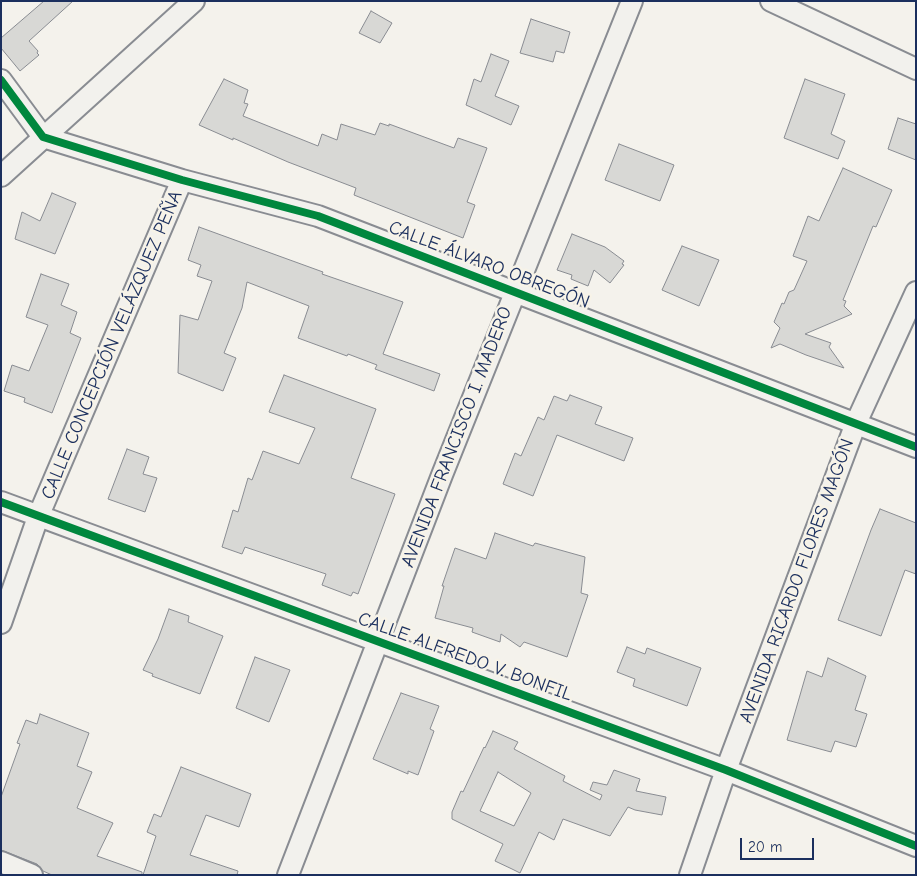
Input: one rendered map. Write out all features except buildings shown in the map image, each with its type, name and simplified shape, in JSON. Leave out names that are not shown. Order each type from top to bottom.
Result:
[{"type":"street","name":"AVENIDA FRANCISCO I. MADERO","points":[[288,875],[445,466],[632,1]]},
{"type":"street","points":[[771,1],[916,69]]},
{"type":"street","points":[[1,176],[192,2]]},
{"type":"street","points":[[1,80],[43,137]]},
{"type":"street","name":"CALLE ÁLVARO OBREGÓN","points":[[43,137],[182,180],[318,216],[916,447]]},
{"type":"street","name":"CALLE CONCEPCIÓN VELÁZQUEZ PEÑA","points":[[1,622],[38,517],[182,180]]},
{"type":"street","name":"AVENIDA RICARDO FLORES MAGÓN","points":[[690,875],[726,770],[856,423],[916,292]]},
{"type":"street","name":"CALLE ALFREDO V. BONFIL","points":[[1,502],[726,770],[916,846]]},
{"type":"street","points":[[1,862],[32,875]]},
{"type":"cycle path","points":[[1,80],[43,137],[182,180],[318,216],[916,447]]},
{"type":"cycle path","points":[[1,502],[726,770],[916,846]]}]
